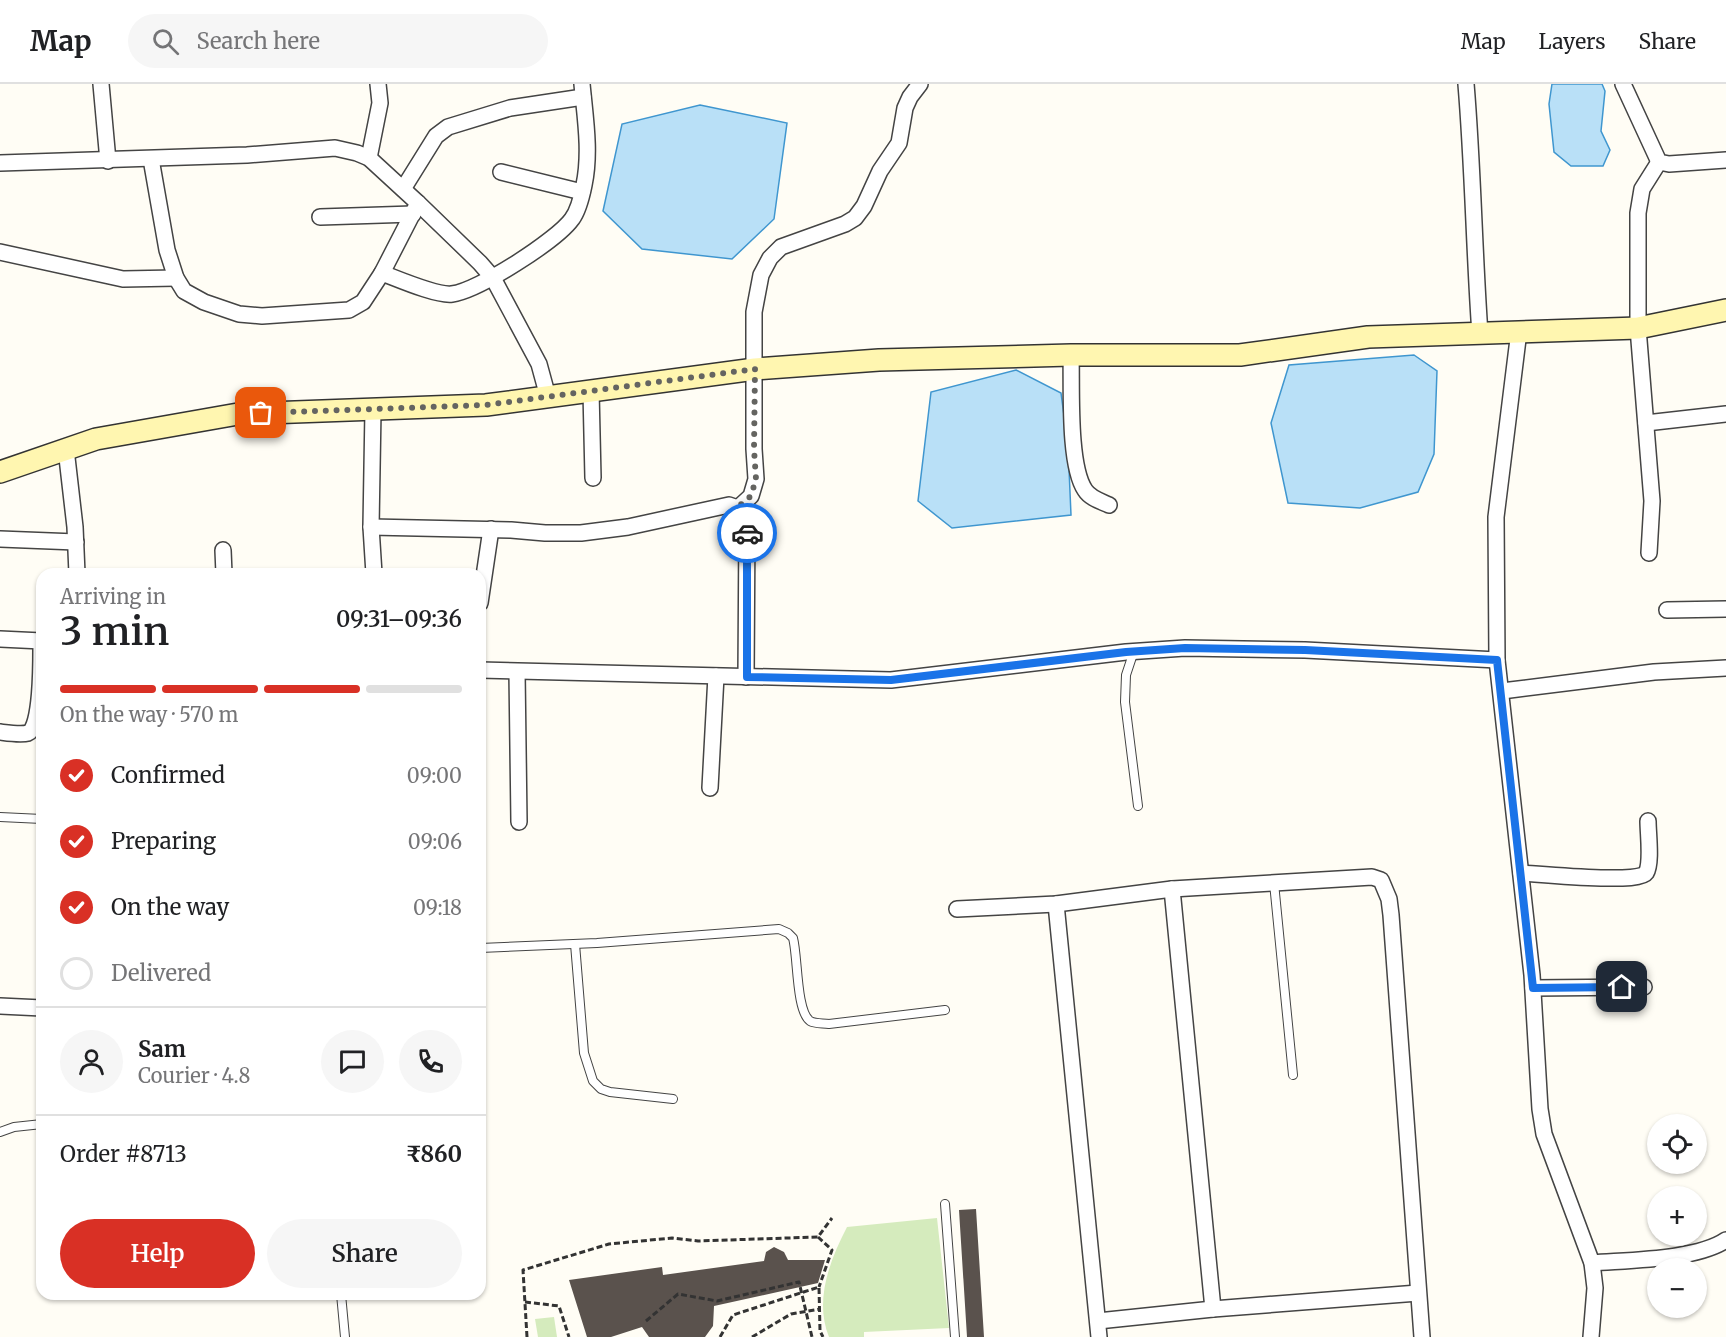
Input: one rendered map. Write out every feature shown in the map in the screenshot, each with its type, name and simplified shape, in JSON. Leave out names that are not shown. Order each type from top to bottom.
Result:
[{"type":"street","points":[[101,84],[108,161]]},
{"type":"street","points":[[369,158],[380,103],[378,84]]},
{"type":"street","points":[[738,507],[751,496],[756,479],[754,312],[761,275],[770,258],[781,247],[845,224],[855,218],[864,206],[880,171],[899,143],[905,108],[920,84]]},
{"type":"street","points":[[1466,84],[1473,169],[1474,243],[1480,334]]},
{"type":"street","points":[[1623,84],[1659,162]]},
{"type":"street","points":[[382,273],[446,294],[465,291],[493,278],[558,234],[573,218],[582,192],[588,152],[583,91],[510,108],[448,127],[436,136],[403,189]]},
{"type":"street","points":[[0,163],[247,155],[335,148],[369,158],[403,189],[416,209],[472,255],[493,278],[539,364],[548,397]]},
{"type":"street","points":[[152,159],[167,250],[176,278],[184,291],[204,302],[239,314],[262,316],[349,310],[363,302],[382,273],[416,209]]},
{"type":"street","points":[[1659,162],[1669,164],[1726,160]]},
{"type":"street","points":[[1649,553],[1652,501],[1638,328],[1638,213],[1642,189],[1659,162]]},
{"type":"street","points":[[501,172],[582,192]]},
{"type":"street","points":[[320,217],[416,209]]},
{"type":"street","points":[[0,252],[123,279],[176,278]]},
{"type":"street","points":[[0,471],[96,440],[238,414],[486,405],[755,369],[879,360],[1071,355],[1240,355],[1368,337],[1638,328],[1726,310]]},
{"type":"street","points":[[1520,331],[1496,517],[1497,660],[1533,988],[1540,1109],[1544,1134],[1592,1263],[1595,1288],[1591,1337]]},
{"type":"street","points":[[1071,355],[1072,426],[1080,481],[1092,497],[1109,505]]},
{"type":"street","points":[[591,391],[593,478]]},
{"type":"street","points":[[373,410],[371,527],[374,568]]},
{"type":"street","points":[[1646,423],[1726,414]]},
{"type":"street","points":[[66,449],[77,568]]},
{"type":"street","points":[[371,527],[580,533],[628,527],[729,505],[738,507],[744,513],[747,521],[747,677]]},
{"type":"street","points":[[485,568],[491,529]]},
{"type":"street","points":[[0,539],[76,542]]},
{"type":"street","points":[[224,550],[224,568]]},
{"type":"street","points":[[1667,610],[1726,609]]},
{"type":"street","points":[[0,639],[36,641]]},
{"type":"street","points":[[486,670],[891,680],[1134,651],[1185,648],[1293,649],[1497,660]]},
{"type":"street","points":[[1502,691],[1654,672],[1726,668]]},
{"type":"street","points":[[517,672],[519,822]]},
{"type":"street","points":[[710,788],[716,676]]},
{"type":"street","points":[[0,732],[29,733],[34,729],[36,722]]},
{"type":"street","points":[[1521,873],[1624,879],[1641,877],[1645,874],[1648,865],[1648,821]]},
{"type":"street","points":[[957,909],[1056,904],[1172,889],[1372,877],[1381,880],[1391,915],[1422,1337]]},
{"type":"street","points":[[1172,889],[1213,1309]]},
{"type":"street","points":[[1056,904],[1099,1329],[1213,1309],[1418,1293]]},
{"type":"street","points":[[1533,988],[1644,987]]},
{"type":"street","points":[[0,1006],[36,1008]]},
{"type":"street","points":[[1592,1263],[1655,1258],[1708,1249],[1726,1240]]},
{"type":"lane","points":[[1134,651],[1126,675],[1125,702],[1138,807]]},
{"type":"lane","points":[[0,817],[36,819]]},
{"type":"lane","points":[[1274,883],[1293,1075]]},
{"type":"lane","points":[[486,948],[575,944],[779,928],[792,938],[801,1005],[805,1016],[810,1021],[829,1024],[945,1010]]},
{"type":"lane","points":[[575,944],[584,1053],[593,1081],[601,1089],[610,1092],[673,1099]]},
{"type":"lane","points":[[0,1132],[14,1127],[36,1125]]},
{"type":"lane","points":[[945,1204],[955,1337]]},
{"type":"lane","points":[[342,1300],[345,1337]]},
{"type":"path","points":[[818,1237],[832,1218]]},
{"type":"path","points":[[527,1337],[523,1270],[609,1244],[672,1238],[698,1241],[818,1237],[832,1250],[819,1287],[820,1331],[823,1337]]},
{"type":"path","points":[[646,1321],[678,1294],[717,1301],[800,1282],[812,1337]]},
{"type":"path","points":[[720,1337],[734,1315],[819,1287]]},
{"type":"path","points":[[525,1302],[559,1306],[569,1337]]},
{"type":"path","points":[[752,1337],[791,1314],[820,1309]]},
{"type":"green space","points":[[937,1218],[949,1328],[864,1332],[864,1337],[829,1337],[823,1309],[826,1280],[847,1227]]},
{"type":"green space","points":[[554,1317],[557,1337],[538,1337],[535,1319]]},
{"type":"water","points":[[1552,84],[1602,84],[1605,91],[1601,131],[1610,150],[1603,166],[1571,166],[1554,152],[1549,104]]},
{"type":"water","points":[[700,105],[787,123],[774,219],[732,259],[642,249],[603,211],[622,124]]},
{"type":"water","points":[[1414,355],[1437,371],[1434,454],[1418,492],[1360,508],[1288,503],[1271,423],[1289,365]]},
{"type":"water","points":[[1016,370],[1061,393],[1068,446],[1071,515],[952,528],[918,501],[931,392]]},
{"type":"building","points":[[976,1209],[984,1337],[967,1337],[959,1210]]},
{"type":"building","points":[[774,1247],[784,1252],[788,1260],[825,1260],[818,1283],[714,1306],[713,1326],[705,1337],[649,1337],[642,1327],[611,1337],[587,1337],[569,1280],[662,1267],[663,1275],[764,1261],[766,1252]]},
{"type":"way so far","points":[[261,413],[486,405],[755,369],[755,488],[751,496],[738,507],[744,513],[747,521],[747,533]]},
{"type":"route","points":[[747,533],[747,677],[891,680],[1126,652],[1185,648],[1305,650],[1497,660],[1533,988],[1622,987]]}]
